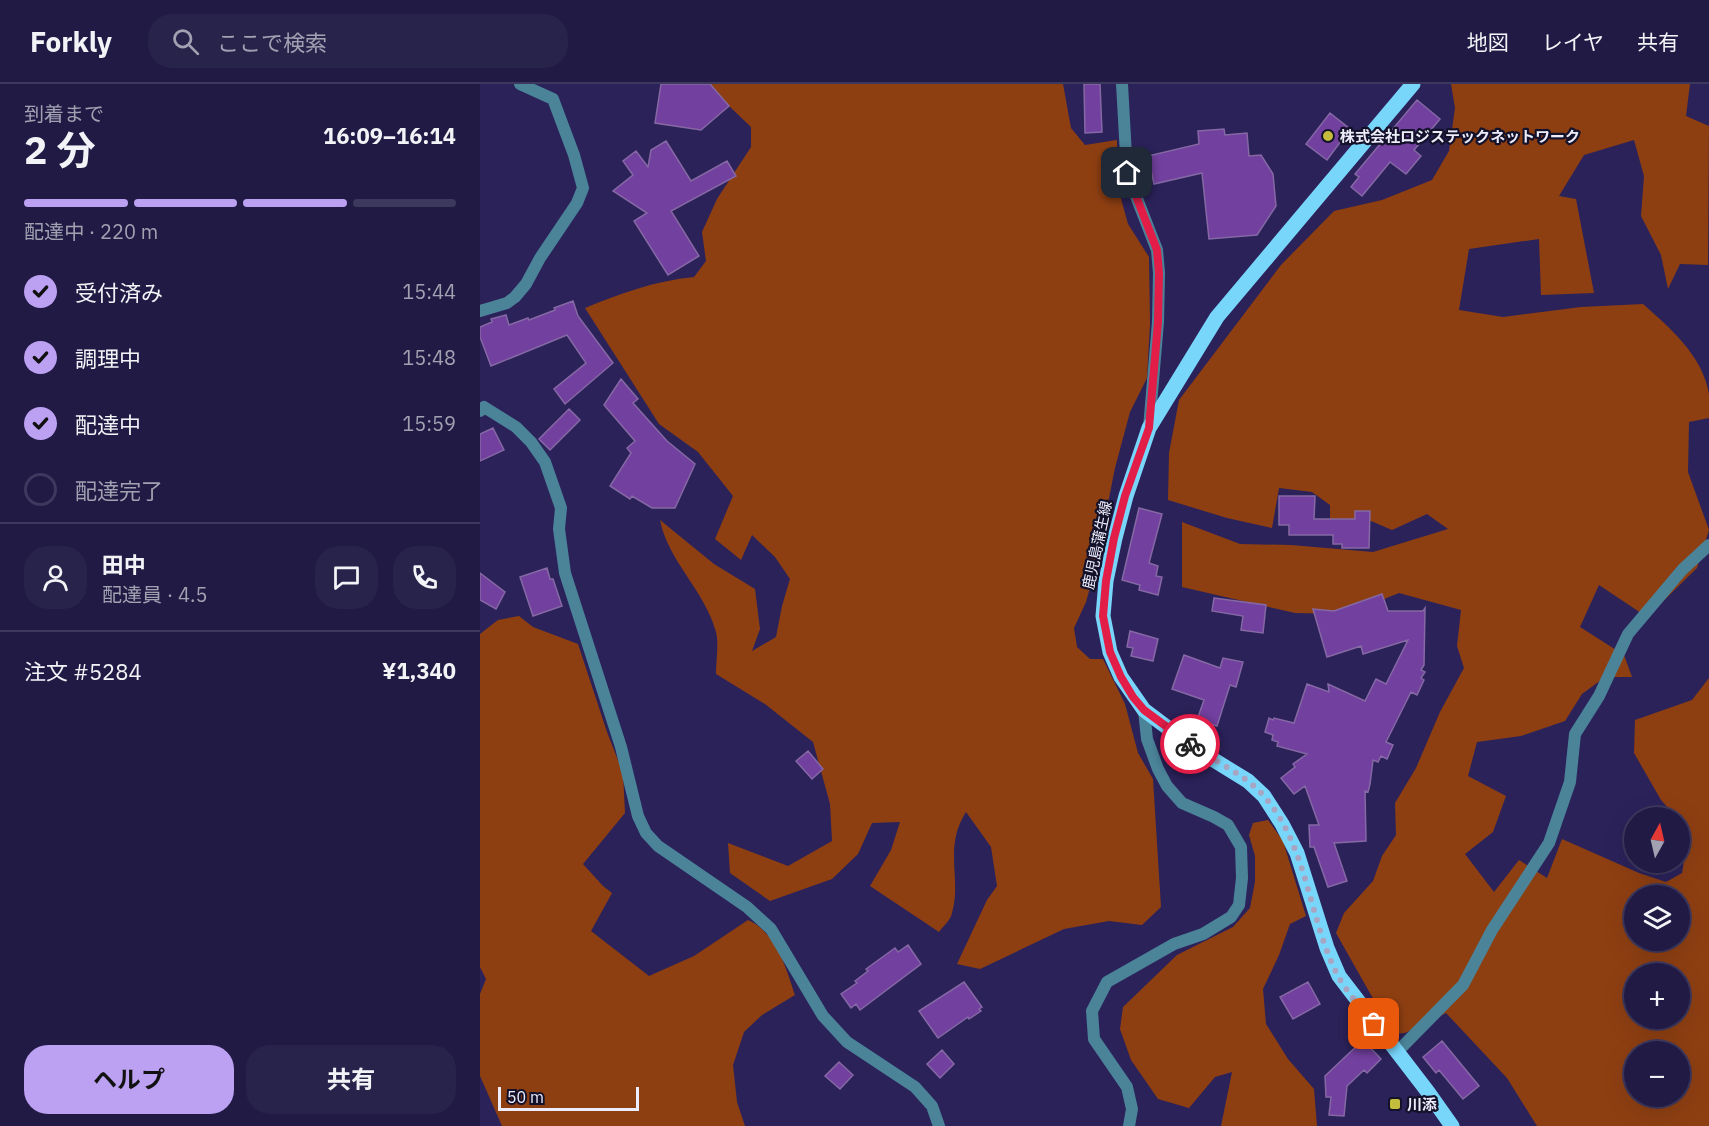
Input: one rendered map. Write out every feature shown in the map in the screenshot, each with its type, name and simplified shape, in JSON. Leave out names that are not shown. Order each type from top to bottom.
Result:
[{"type":"main road","name":"鹿児島蒲生線","points":[[1413,84],[1217,317],[1149,428],[1125,496],[1114,538],[1106,581],[1103,616],[1110,652],[1121,677],[1144,710],[1196,749],[1248,781],[1264,796],[1297,852],[1327,948],[1339,976],[1452,1126]]},
{"type":"street","points":[[480,311],[507,303],[515,297],[577,203],[583,188],[574,155],[553,99],[520,84]]},
{"type":"street","points":[[1122,84],[1127,173],[1157,250],[1159,273],[1158,322],[1149,428]]},
{"type":"street","points":[[481,407],[516,428],[531,442],[545,462],[561,508],[558,529],[565,573],[621,747],[638,816],[646,833],[658,846],[747,908],[771,929],[823,1016],[847,1042],[915,1087],[932,1106],[939,1126]]},
{"type":"street","points":[[1398,1052],[1463,985],[1492,930],[1549,843],[1570,782],[1575,734],[1599,696],[1628,634],[1682,570],[1709,545]]},
{"type":"street","points":[[1130,1126],[1132,1109],[1127,1087],[1094,1039],[1092,1011],[1107,982],[1174,944],[1203,934],[1231,917],[1239,905],[1242,878],[1241,847],[1228,825],[1182,803],[1167,786],[1158,769],[1148,739],[1144,710]]},
{"type":"shaded area","points":[[706,84],[1063,84],[1071,128],[1085,145],[1117,140],[1117,184],[1128,224],[1149,257],[1150,324],[1147,378],[1130,412],[1115,468],[1094,573],[1086,602],[1074,628],[1077,647],[1090,659],[1103,659],[1125,704],[1138,753],[1153,779],[1161,907],[1142,925],[1109,921],[1064,929],[980,969],[957,964],[987,900],[997,886],[991,847],[966,812],[959,825],[954,851],[955,900],[949,921],[939,932],[870,886],[891,850],[900,822],[872,823],[858,854],[832,879],[770,901],[730,873],[728,843],[788,866],[832,841],[830,804],[813,742],[765,704],[716,674],[717,637],[711,617],[678,563],[664,535],[660,520],[714,564],[755,589],[760,629],[752,651],[776,637],[790,579],[775,557],[752,535],[741,560],[715,539],[733,496],[698,452],[659,424],[585,308],[638,288],[694,277],[706,261],[702,232],[717,199],[751,147],[751,127]]},
{"type":"shaded area","points":[[1451,84],[1690,84],[1686,116],[1709,126],[1708,265],[1680,264],[1668,289],[1661,255],[1641,216],[1644,176],[1634,140],[1584,155],[1559,196],[1576,199],[1594,293],[1541,295],[1539,239],[1469,249],[1459,310],[1503,317],[1581,307],[1643,304],[1684,344],[1693,355],[1706,380],[1709,394],[1709,418],[1689,422],[1688,472],[1709,530],[1697,568],[1647,617],[1599,585],[1580,627],[1624,655],[1632,677],[1605,677],[1582,694],[1565,721],[1521,736],[1477,742],[1468,776],[1506,796],[1493,832],[1465,854],[1494,892],[1519,860],[1547,878],[1562,839],[1624,866],[1624,873],[1639,873],[1666,882],[1682,873],[1690,873],[1690,807],[1667,807],[1661,800],[1634,753],[1635,720],[1692,700],[1709,678],[1709,1126],[1537,1126],[1507,1078],[1446,1013],[1405,1033],[1393,1034],[1336,933],[1344,913],[1373,881],[1382,856],[1396,835],[1395,803],[1416,768],[1440,712],[1464,668],[1457,646],[1461,610],[1399,593],[1347,614],[1295,613],[1182,587],[1182,522],[1240,544],[1291,545],[1373,552],[1448,529],[1427,514],[1392,530],[1371,521],[1330,523],[1330,505],[1312,492],[1279,488],[1272,528],[1227,518],[1168,500],[1169,453],[1179,400],[1281,265],[1334,211],[1382,200],[1432,180],[1449,151],[1455,108]]},
{"type":"shaded area","points":[[519,616],[533,627],[578,644],[623,773],[625,813],[583,864],[612,893],[591,931],[649,976],[694,956],[748,920],[766,933],[784,963],[795,995],[762,1015],[744,1032],[733,1065],[737,1102],[745,1126],[502,1126],[480,1076],[480,994],[486,979],[480,967],[480,634],[498,620]]},
{"type":"shaded area","points":[[1268,820],[1283,841],[1306,916],[1290,924],[1263,989],[1266,1024],[1288,1059],[1314,1089],[1317,1126],[1221,1126],[1232,1072],[1215,1077],[1189,1108],[1158,1099],[1131,1060],[1120,1029],[1123,1007],[1177,955],[1233,927],[1250,908],[1255,882],[1255,856],[1249,835],[1253,823]]},
{"type":"building","points":[[661,84],[710,84],[729,106],[701,130],[655,123]]},
{"type":"building","points":[[1084,84],[1100,84],[1102,132],[1085,133]]},
{"type":"building","points":[[1417,100],[1440,119],[1414,150],[1421,156],[1406,174],[1390,162],[1362,196],[1351,187],[1359,177],[1355,174]]},
{"type":"building","name":"株式会社ロジステックネットワーク","points":[[1330,113],[1350,129],[1327,160],[1306,144]]},
{"type":"building","points":[[1224,129],[1225,135],[1247,133],[1249,156],[1261,155],[1273,174],[1276,206],[1257,235],[1209,239],[1202,173],[1154,184],[1148,156],[1199,144],[1198,131]]},
{"type":"building","points":[[666,141],[691,181],[727,161],[736,176],[671,211],[699,256],[668,275],[634,221],[647,213],[613,191],[633,175],[623,161],[636,151],[648,167],[651,150]]},
{"type":"building","points":[[573,301],[578,316],[613,363],[565,404],[554,389],[586,363],[567,335],[491,366],[480,337],[480,327],[492,322],[491,319],[506,315],[509,325],[528,318],[529,320]]},
{"type":"building","points":[[621,379],[638,399],[633,403],[667,441],[695,464],[675,508],[652,508],[632,496],[630,499],[610,486],[631,453],[627,448],[635,441],[604,405]]},
{"type":"building","points":[[569,409],[580,420],[550,450],[539,439]]},
{"type":"building","points":[[493,428],[504,450],[480,461],[480,434]]},
{"type":"building","points":[[1279,496],[1315,496],[1314,519],[1355,519],[1355,511],[1370,511],[1369,548],[1342,548],[1342,544],[1333,544],[1333,535],[1289,535],[1289,525],[1279,525]]},
{"type":"building","points":[[1139,508],[1162,514],[1149,563],[1158,566],[1156,576],[1162,577],[1158,595],[1139,590],[1140,585],[1122,580]]},
{"type":"building","points":[[547,568],[562,606],[533,616],[520,577]]},
{"type":"building","points":[[480,573],[505,592],[496,609],[480,600]]},
{"type":"building","points":[[1382,594],[1388,611],[1423,611],[1425,608],[1424,665],[1421,670],[1425,672],[1421,678],[1424,680],[1417,695],[1411,692],[1386,742],[1393,745],[1387,759],[1381,756],[1378,762],[1373,760],[1368,792],[1365,791],[1366,841],[1334,843],[1347,881],[1328,887],[1314,847],[1310,847],[1309,825],[1319,825],[1305,786],[1294,794],[1281,778],[1295,767],[1293,764],[1307,754],[1277,746],[1278,742],[1272,740],[1273,735],[1265,732],[1269,718],[1294,723],[1307,684],[1329,692],[1328,684],[1365,701],[1376,679],[1386,684],[1408,640],[1363,654],[1361,646],[1327,657],[1313,609],[1334,611]]},
{"type":"building","points":[[1214,598],[1266,605],[1263,633],[1241,630],[1243,616],[1212,611]]},
{"type":"building","points":[[1130,631],[1158,639],[1153,661],[1131,656],[1133,648],[1127,647]]},
{"type":"building","points":[[1184,655],[1220,668],[1223,658],[1243,662],[1236,687],[1230,685],[1217,726],[1197,720],[1204,700],[1172,689]]},
{"type":"building","points":[[808,751],[823,769],[812,779],[796,761]]},
{"type":"building","points":[[908,945],[921,964],[860,1010],[856,1004],[851,1008],[841,994],[857,983],[855,981],[868,971],[866,969],[895,948],[898,952]]},
{"type":"building","points":[[964,982],[982,1007],[979,1009],[981,1011],[969,1019],[968,1017],[938,1038],[919,1011]]},
{"type":"building","points":[[1308,982],[1320,1004],[1293,1019],[1280,997]]},
{"type":"building","points":[[1363,1040],[1381,1059],[1367,1073],[1364,1070],[1347,1086],[1344,1116],[1329,1115],[1331,1097],[1326,1097],[1325,1076]]},
{"type":"building","points":[[1442,1041],[1479,1086],[1463,1099],[1439,1070],[1436,1073],[1423,1057]]},
{"type":"building","points":[[942,1050],[954,1064],[940,1078],[927,1064]]},
{"type":"building","points":[[839,1062],[853,1075],[840,1089],[825,1076]]},
{"type":"way so far","points":[[1190,744],[1248,781],[1264,796],[1297,852],[1327,948],[1339,976],[1374,1024]]},
{"type":"place","name":"株式会社ロジステックネットワーク","points":[[1328,136]]},
{"type":"place","name":"川添","points":[[1395,1104]]},
{"type":"route","points":[[1127,173],[1157,250],[1158,322],[1149,428],[1125,496],[1114,538],[1106,581],[1103,616],[1110,652],[1133,697],[1144,710],[1190,744]]}]
